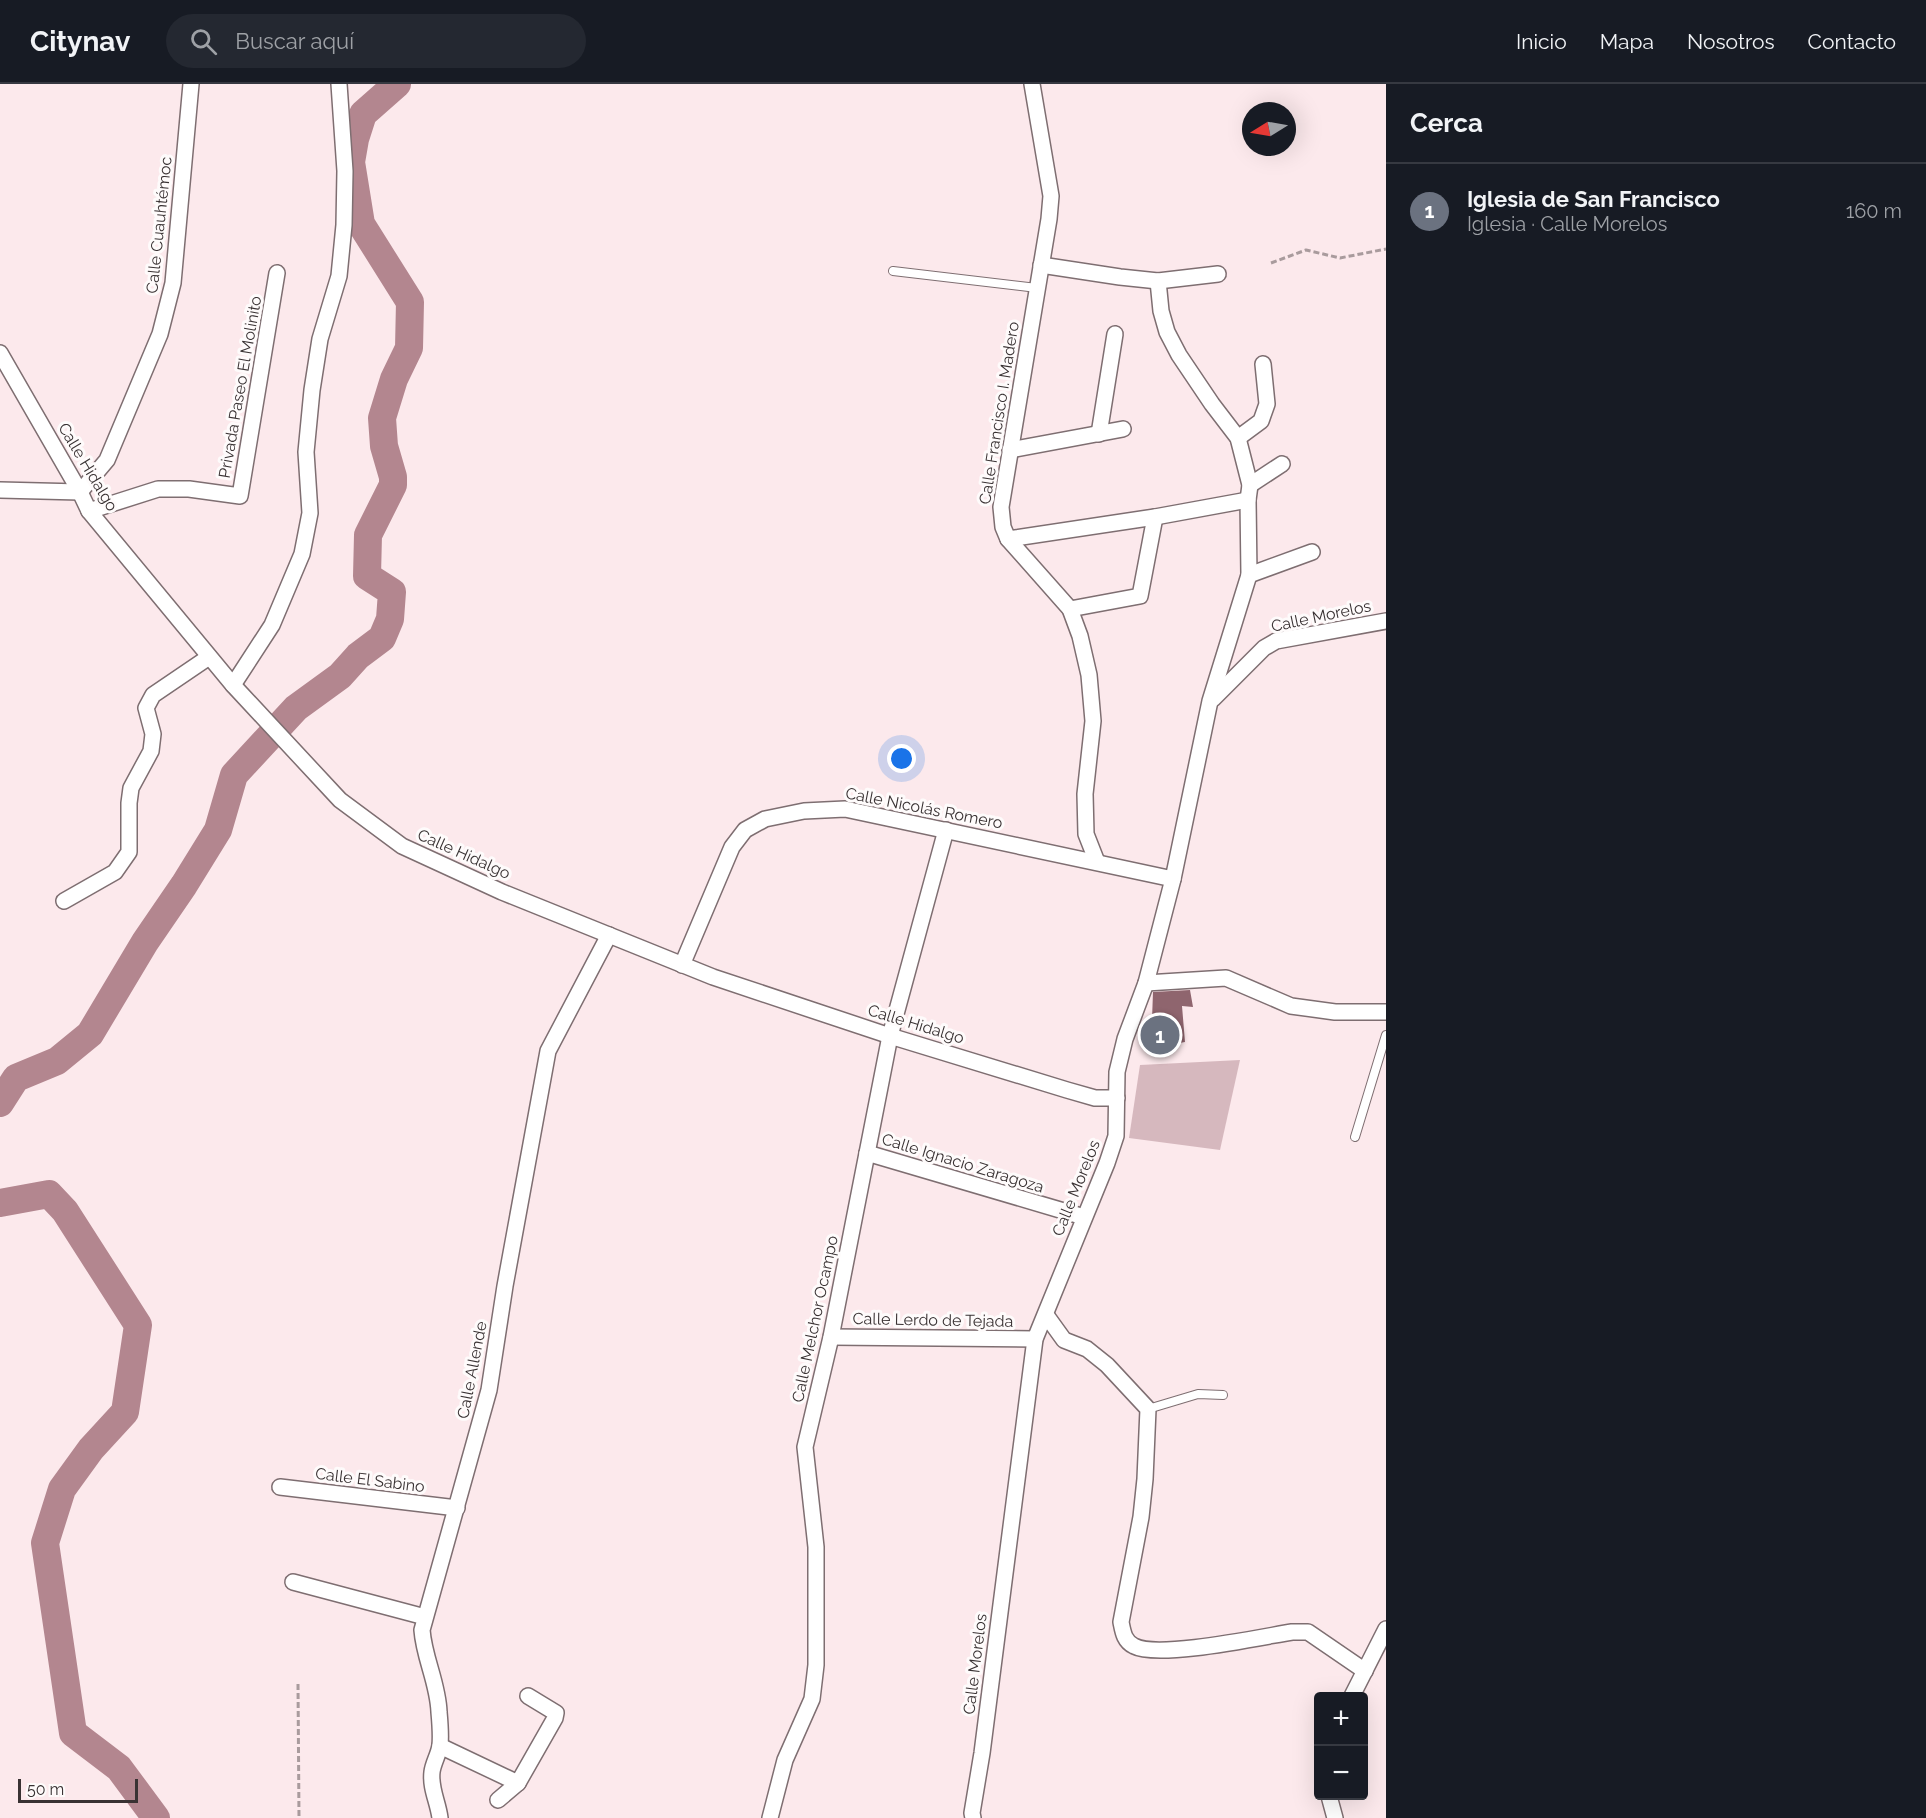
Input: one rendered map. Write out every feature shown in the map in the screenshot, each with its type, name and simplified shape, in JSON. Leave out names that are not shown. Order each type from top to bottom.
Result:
[{"type":"street","name":"Calle Cuauhtémoc","points":[[80,492],[107,460],[160,334],[173,283],[191,84]]},
{"type":"street","points":[[234,687],[272,625],[302,554],[310,513],[306,452],[312,390],[320,339],[339,276],[344,225],[345,171],[339,84]]},
{"type":"street","name":"Calle Francisco I. Madero","points":[[1032,84],[1051,196],[1001,507],[1003,527],[1008,539],[1070,609],[1080,636],[1089,675],[1093,721],[1085,794],[1086,834],[1097,862]]},
{"type":"street","points":[[1041,265],[1158,281],[1218,274]]},
{"type":"street","name":"Privada Paseo El Molinito","points":[[89,511],[158,489],[189,489],[240,496],[277,273]]},
{"type":"street","points":[[1158,281],[1161,311],[1167,332],[1179,355],[1238,438],[1249,492],[1249,575],[1210,701]]},
{"type":"street","points":[[1099,434],[1115,334]]},
{"type":"street","name":"Calle Hidalgo","points":[[0,353],[89,511],[234,687],[340,800],[402,846],[502,891],[713,977],[890,1036],[1095,1098],[1117,1098]]},
{"type":"street","points":[[1238,438],[1261,421],[1267,404],[1263,364]]},
{"type":"street","points":[[1010,450],[1123,429]]},
{"type":"street","points":[[1008,539],[1155,518],[1249,492],[1282,464]]},
{"type":"street","points":[[0,490],[80,492]]},
{"type":"street","points":[[1070,609],[1140,596],[1155,518]]},
{"type":"street","points":[[1249,575],[1312,552]]},
{"type":"street","name":"Calle Morelos","points":[[974,1818],[972,1813],[982,1753],[1035,1339],[1116,1136],[1117,1072],[1125,1039],[1146,983],[1173,879],[1210,701],[1264,648],[1276,641],[1386,621]]},
{"type":"street","points":[[64,902],[116,872],[129,852],[131,788],[151,751],[153,734],[146,708],[153,695],[209,657]]},
{"type":"street","name":"Calle Nicolás Romero","points":[[682,965],[732,847],[745,830],[765,819],[804,811],[845,809],[1173,879]]},
{"type":"street","name":"Calle Melchor Ocampo","points":[[770,1818],[785,1760],[812,1699],[816,1665],[816,1547],[805,1447],[831,1337],[890,1036],[946,830]]},
{"type":"street","name":"Calle Allende","points":[[440,1818],[438,1802],[432,1789],[432,1771],[440,1746],[439,1710],[433,1674],[423,1650],[422,1630],[489,1390],[505,1286],[548,1051],[609,935]]},
{"type":"street","points":[[1146,983],[1226,978],[1292,1006],[1335,1012],[1386,1012]]},
{"type":"street","name":"Calle Ignacio Zaragoza","points":[[867,1152],[1084,1217]]},
{"type":"street","points":[[1046,1315],[1064,1340],[1087,1349],[1107,1365],[1148,1409],[1141,1517],[1121,1622],[1124,1638],[1134,1646],[1141,1648],[1174,1650],[1292,1632],[1308,1632],[1365,1671]]},
{"type":"street","name":"Calle Lerdo de Tejada","points":[[831,1337],[1035,1339]]},
{"type":"street","name":"Calle El Sabino","points":[[280,1487],[457,1508]]},
{"type":"street","points":[[293,1582],[425,1617]]},
{"type":"street","points":[[1354,1692],[1386,1629]]},
{"type":"street","points":[[498,1800],[518,1783],[556,1713],[528,1696]]},
{"type":"street","points":[[440,1746],[518,1783]]},
{"type":"street","points":[[1330,1800],[1335,1818]]},
{"type":"lane","points":[[894,272],[1037,288]]},
{"type":"lane","points":[[1355,1137],[1386,1035]]},
{"type":"lane","points":[[1148,1409],[1198,1394],[1223,1395]]},
{"type":"path","points":[[1271,263],[1306,250],[1340,258],[1386,249]]},
{"type":"path","points":[[298,1684],[299,1818]]},
{"type":"shaded area","points":[[1240,1060],[1220,1150],[1129,1138],[1140,1065]]},
{"type":"building","points":[[1190,990],[1193,1007],[1182,1006],[1185,1042],[1151,1048],[1153,992]]},
{"type":"waterway","points":[[0,1103],[16,1078],[57,1061],[90,1034],[145,942],[218,830],[234,775],[296,708],[340,676],[358,656],[382,638],[390,619],[392,592],[367,576],[368,535],[393,485],[384,446],[382,418],[394,379],[409,348],[410,302],[361,224],[351,162],[363,114],[397,84]]},
{"type":"waterway","points":[[0,1203],[49,1194],[65,1211],[138,1325],[125,1412],[91,1449],[62,1489],[45,1543],[73,1733],[119,1768],[156,1818]]},
{"type":"place","name":"Iglesia de San Francisco","points":[[1160,1035]]}]
